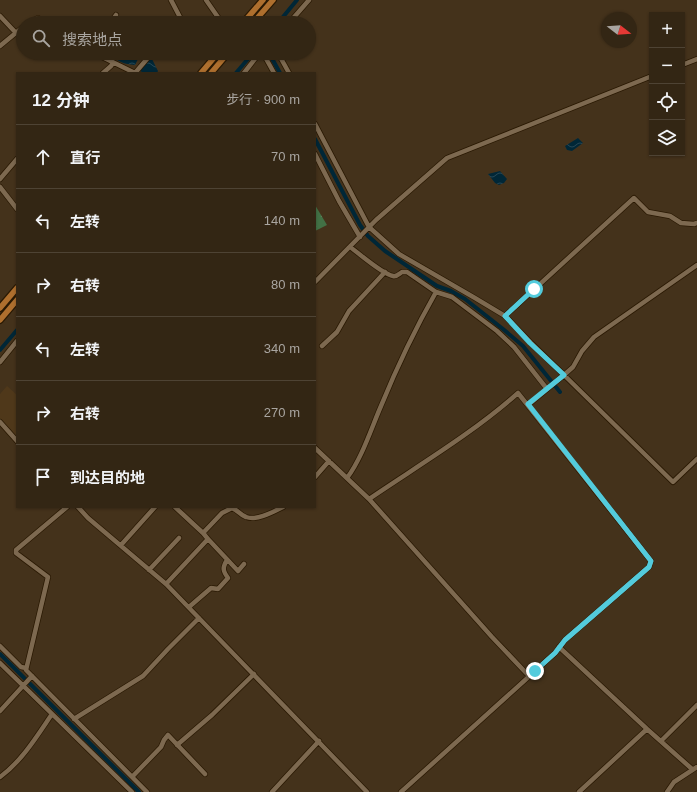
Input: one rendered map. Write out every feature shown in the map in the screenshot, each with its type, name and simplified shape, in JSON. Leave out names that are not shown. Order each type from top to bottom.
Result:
[{"type":"main road","points":[[249,16],[263,0]]},
{"type":"main road","points":[[259,16],[273,0]]},
{"type":"main road","points":[[202,72],[212,60]]},
{"type":"main road","points":[[211,72],[222,60]]},
{"type":"main road","points":[[0,308],[16,289]]},
{"type":"main road","points":[[0,320],[16,301]]},
{"type":"street","points":[[171,0],[179,16]]},
{"type":"street","points":[[206,0],[217,16]]},
{"type":"street","points":[[296,16],[309,0]]},
{"type":"street","points":[[0,16],[16,33],[0,46]]},
{"type":"street","points":[[685,63],[697,59]]},
{"type":"street","points":[[107,60],[133,72]]},
{"type":"street","points":[[136,72],[146,60]]},
{"type":"street","points":[[245,72],[254,60]]},
{"type":"street","points":[[267,60],[273,72]]},
{"type":"street","points":[[282,60],[288,72]]},
{"type":"street","points":[[104,72],[113,63]]},
{"type":"street","points":[[316,281],[360,236],[447,158],[649,77]]},
{"type":"street","points":[[316,126],[369,228],[399,254],[505,316],[530,343],[673,482],[697,459]]},
{"type":"street","points":[[316,156],[360,236]]},
{"type":"street","points":[[0,179],[16,160]]},
{"type":"street","points":[[0,187],[16,208]]},
{"type":"street","points":[[505,316],[634,198],[648,212],[670,216],[681,223],[697,223]]},
{"type":"street","points":[[350,247],[385,272],[394,276],[402,272],[407,272],[436,292],[452,297],[497,331],[514,347],[547,389]]},
{"type":"street","points":[[528,404],[574,367],[582,351],[594,337],[697,265]]},
{"type":"street","points":[[322,346],[337,332],[349,311],[385,272]]},
{"type":"street","points":[[347,478],[357,462],[396,370],[419,321],[436,292]]},
{"type":"street","points":[[0,362],[16,342]]},
{"type":"street","points":[[369,499],[473,429],[500,409],[518,393],[651,561],[649,567],[565,640],[529,676],[401,792]]},
{"type":"street","points":[[0,422],[16,439]]},
{"type":"street","points":[[316,449],[369,499],[492,637],[529,676]]},
{"type":"street","points":[[316,476],[329,461]]},
{"type":"street","points":[[67,508],[16,550],[16,553],[48,577],[26,670],[31,677],[147,792]]},
{"type":"street","points":[[79,508],[88,518],[166,584],[367,792]]},
{"type":"street","points":[[121,545],[153,508]]},
{"type":"street","points":[[176,508],[203,533],[238,571],[244,564]]},
{"type":"street","points":[[203,533],[222,514],[232,508],[243,516],[252,518],[281,508]]},
{"type":"street","points":[[150,570],[179,538]]},
{"type":"street","points":[[166,584],[208,540]]},
{"type":"street","points":[[189,607],[211,588],[218,590],[228,578],[223,568],[227,560]]},
{"type":"street","points":[[74,718],[143,676],[200,618]]},
{"type":"street","points":[[0,646],[21,667],[26,668]]},
{"type":"street","points":[[559,647],[661,742],[695,768],[674,782],[667,792]]},
{"type":"street","points":[[0,663],[132,792]]},
{"type":"street","points":[[177,745],[212,715],[254,674]]},
{"type":"street","points":[[0,711],[31,677]]},
{"type":"street","points":[[661,742],[697,705]]},
{"type":"street","points":[[0,777],[12,767],[52,714]]},
{"type":"street","points":[[579,792],[647,729]]},
{"type":"street","points":[[132,777],[161,747],[168,735],[205,774]]},
{"type":"street","points":[[272,792],[319,741]]},
{"type":"shaded area","points":[[7,386],[16,394],[16,444],[0,426],[0,394]]},
{"type":"green space","points":[[316,207],[327,225],[316,230]]},
{"type":"water","points":[[117,60],[138,60],[135,65]]},
{"type":"water","points":[[148,60],[152,60],[158,71],[142,72],[140,71]]},
{"type":"water","points":[[578,138],[583,143],[572,151],[567,150],[565,146]]},
{"type":"water","points":[[500,171],[507,179],[504,183],[499,185],[495,183],[488,174]]},
{"type":"waterway","points":[[284,16],[297,0]]},
{"type":"waterway","points":[[237,72],[247,60]]},
{"type":"waterway","points":[[273,60],[279,72]]},
{"type":"waterway","points":[[316,141],[360,225],[368,236],[385,251],[437,286],[451,291],[465,299],[503,329],[523,346],[560,392]]},
{"type":"waterway","points":[[0,350],[16,331]]},
{"type":"waterway","points":[[0,654],[139,792]]},
{"type":"route","points":[[534,289],[505,316],[530,343],[564,375],[528,404],[651,561],[649,567],[565,640],[555,653],[535,671]]}]
